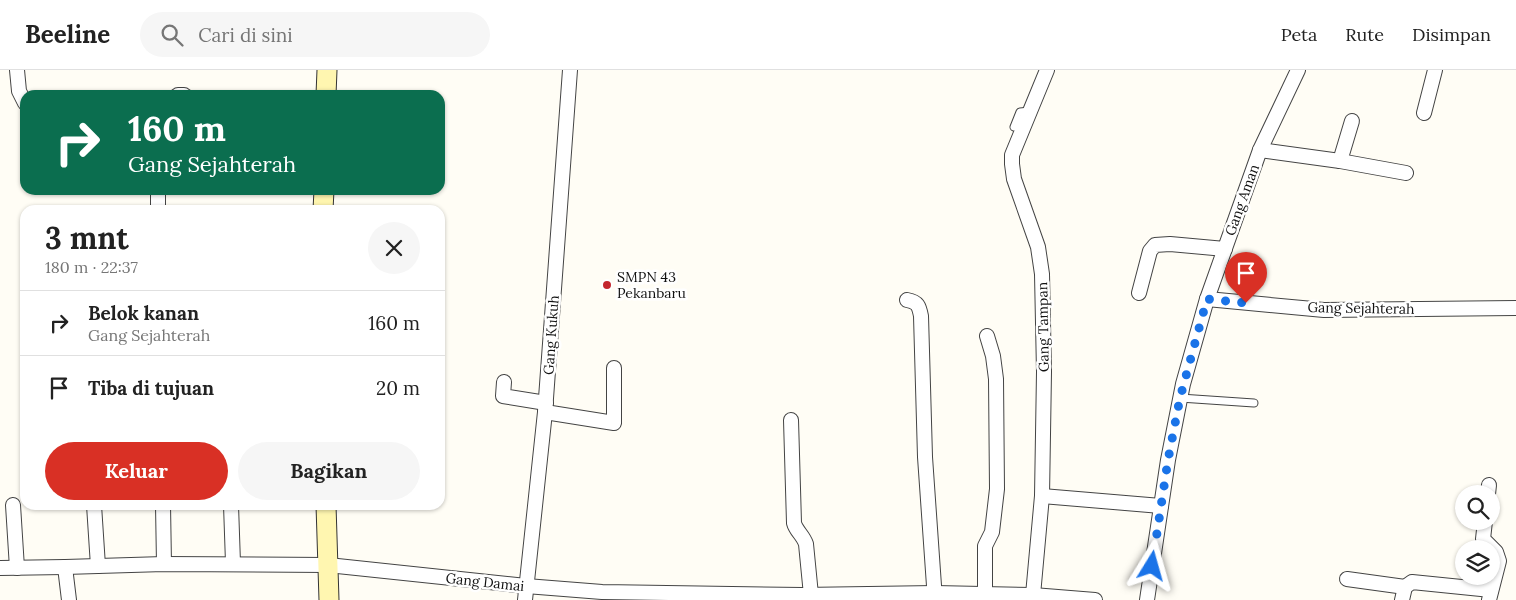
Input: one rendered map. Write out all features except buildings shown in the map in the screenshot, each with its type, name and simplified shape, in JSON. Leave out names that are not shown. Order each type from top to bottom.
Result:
[{"type":"main road","points":[[326,90],[327,70]]},
{"type":"main road","points":[[326,510],[329,600]]},
{"type":"street","points":[[17,70],[20,94]]},
{"type":"street","name":"Gang Kukuh","points":[[525,593],[546,407],[570,70]]},
{"type":"street","name":"Gang Tampan","points":[[1033,595],[1042,496],[1044,372],[1042,274],[1038,247],[1020,197],[1012,164],[1012,155],[1047,70]]},
{"type":"street","name":"Gang Aman","points":[[1147,600],[1168,460],[1180,398],[1207,299],[1260,150],[1298,70]]},
{"type":"street","points":[[1424,113],[1435,70]]},
{"type":"street","points":[[1340,161],[1352,121]]},
{"type":"street","points":[[1260,150],[1340,161],[1406,173]]},
{"type":"street","points":[[1138,293],[1150,251],[1155,245],[1170,244],[1224,249]]},
{"type":"street","name":"Gang Sejahterah","points":[[1207,299],[1324,310],[1516,308]]},
{"type":"street","points":[[907,300],[918,304],[921,316],[925,457],[935,596]]},
{"type":"street","points":[[985,594],[986,546],[992,532],[996,489],[996,379],[993,356],[987,336]]},
{"type":"street","points":[[504,382],[503,396],[614,423],[614,368]]},
{"type":"street","points":[[791,420],[794,523],[795,529],[804,538],[806,544],[805,597]]},
{"type":"street","points":[[1042,496],[1161,506]]},
{"type":"street","points":[[12,505],[17,568]]},
{"type":"street","points":[[94,510],[98,566]]},
{"type":"street","points":[[163,510],[164,564]]},
{"type":"street","points":[[231,510],[233,563]]},
{"type":"street","points":[[1347,579],[1403,593],[1412,582],[1490,595],[1499,561],[1496,552],[1483,539],[1484,530]]},
{"type":"street","name":"Gang Damai","points":[[0,568],[233,563],[328,565],[525,593],[601,596],[805,597],[985,594],[1033,595],[1094,600]]},
{"type":"street","points":[[65,568],[69,600]]},
{"type":"lane","points":[[1014,127],[1020,112],[1030,111]]},
{"type":"lane","points":[[1180,398],[1254,403]]},
{"type":"place","name":"SMPN 43 Pekanbaru","points":[[607,285]]},
{"type":"route","points":[[1152,566],[1168,460],[1180,398],[1207,299],[1246,303]]}]
